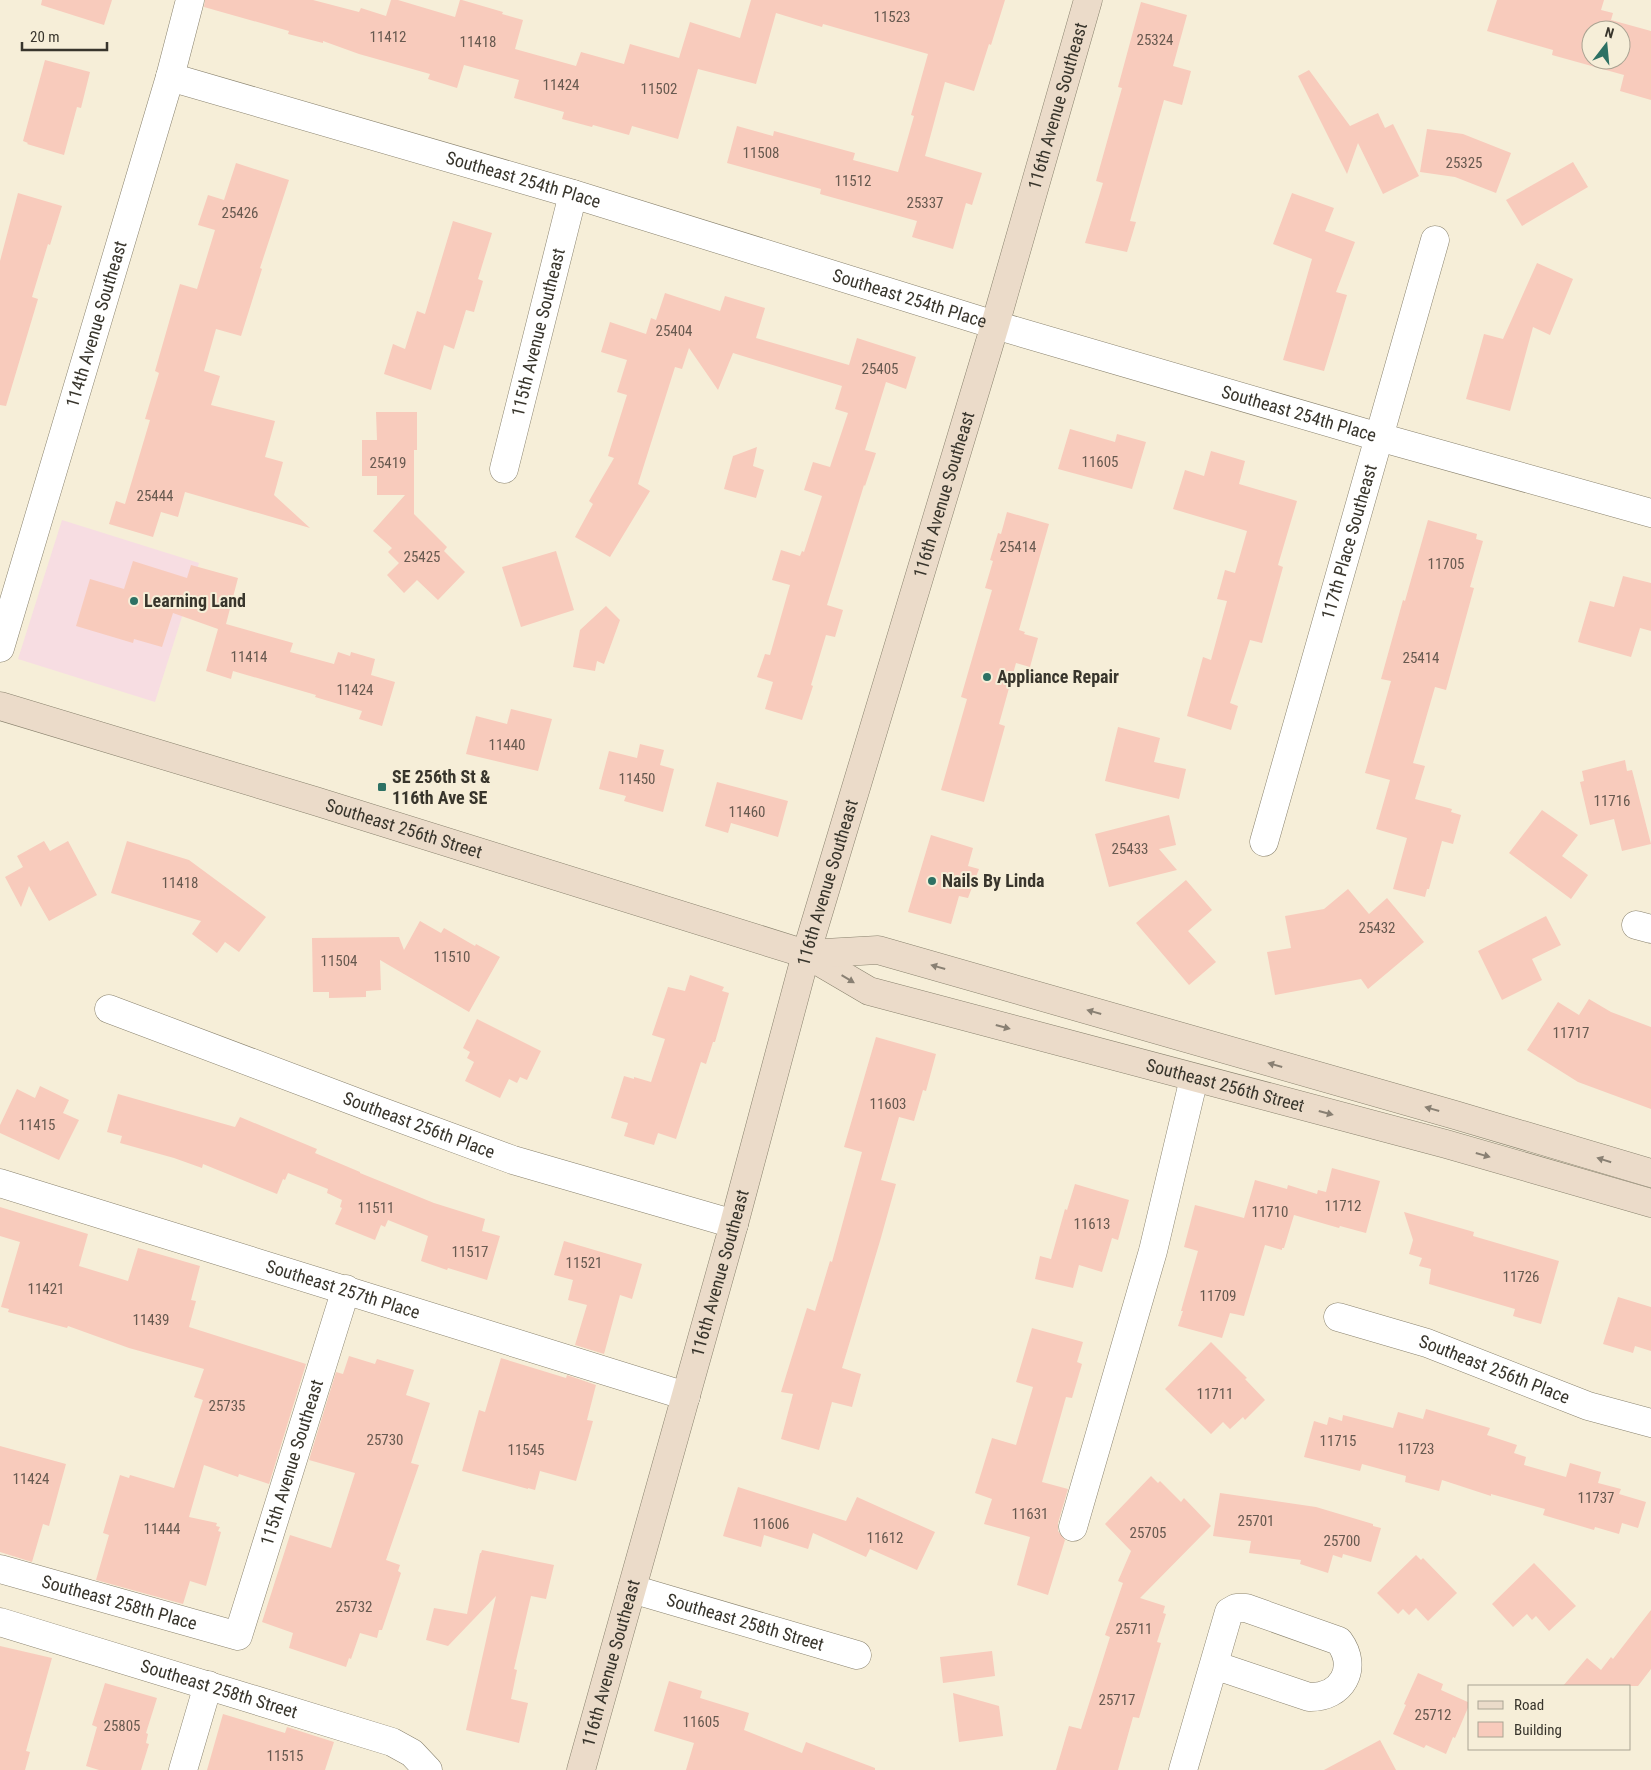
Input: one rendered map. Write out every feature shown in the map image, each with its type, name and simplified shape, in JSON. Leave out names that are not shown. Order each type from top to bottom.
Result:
[{"type":"main road","name":"116th Avenue Southeast","points":[[581,1770],[734,1224],[806,954],[995,325],[1088,0]]},
{"type":"main road","name":"Southeast 256th Street","points":[[0,706],[315,801],[806,954],[869,991],[1446,1144],[1651,1204]]},
{"type":"main road","name":"Southeast 256th Street","points":[[806,954],[878,950],[1446,1113],[1651,1174]]},
{"type":"street","name":"114th Avenue Southeast","points":[[0,648],[170,77],[190,0]]},
{"type":"street","name":"Southeast 254th Place","points":[[170,77],[573,194],[995,325],[1379,437],[1651,513]]},
{"type":"street","name":"115th Avenue Southeast","points":[[504,469],[573,194]]},
{"type":"street","name":"117th Place Southeast","points":[[1264,842],[1435,240]]},
{"type":"street","name":"Southeast 256th Place","points":[[109,1009],[513,1160],[734,1224]]},
{"type":"street","points":[[1073,1528],[1153,1251],[1194,1078]]},
{"type":"street","name":"Southeast 257th Place","points":[[0,1183],[686,1396]]},
{"type":"street","name":"115th Avenue Southeast","points":[[238,1636],[346,1289]]},
{"type":"street","name":"Southeast 256th Place","points":[[1338,1317],[1427,1343],[1588,1406],[1651,1423]]},
{"type":"street","name":"Southeast 258th Place","points":[[0,1568],[238,1636]]},
{"type":"street","name":"Southeast 258th Street","points":[[632,1589],[857,1655]]},
{"type":"street","points":[[1183,1770],[1229,1612],[1236,1608],[1246,1608],[1339,1641],[1345,1649],[1348,1670],[1342,1683],[1330,1693],[1309,1697],[1214,1665]]},
{"type":"street","name":"Southeast 258th Street","points":[[0,1622],[392,1742],[412,1753],[428,1770]]},
{"type":"street","points":[[183,1770],[208,1685]]},
{"type":"shaded area","points":[[62,520],[199,563],[155,702],[18,659]]},
{"type":"building","points":[[42,0],[112,0],[104,25],[41,5]]},
{"type":"building","points":[[205,0],[313,0],[359,12],[361,8],[386,16],[391,0],[398,0],[455,17],[460,0],[462,0],[523,20],[515,49],[576,66],[581,52],[624,64],[630,44],[679,58],[690,22],[740,38],[751,0],[1005,0],[974,91],[945,82],[925,156],[982,173],[972,205],[966,203],[953,249],[912,237],[917,221],[820,194],[821,189],[727,163],[737,126],[773,136],[774,131],[855,153],[853,160],[898,172],[914,116],[911,115],[928,54],[823,24],[822,27],[776,13],[756,84],[698,69],[678,139],[632,126],[629,135],[562,119],[564,112],[514,98],[519,80],[464,65],[457,88],[428,79],[430,74],[359,54],[323,41],[323,43],[288,34],[289,31],[204,7]]},
{"type":"building","points":[[1497,0],[1604,0],[1601,10],[1613,13],[1611,20],[1581,20],[1581,63],[1552,55],[1553,50],[1487,31]]},
{"type":"building","points":[[1141,2],[1187,15],[1173,66],[1191,71],[1182,105],[1164,100],[1130,221],[1136,222],[1127,252],[1085,243],[1103,183],[1096,181],[1122,88],[1118,87]]},
{"type":"building","points":[[1631,26],[1651,31],[1651,100],[1620,91],[1624,75],[1606,70],[1631,70]]},
{"type":"building","points":[[45,60],[90,72],[81,108],[77,107],[64,155],[27,144],[23,141]]},
{"type":"building","points":[[1309,70],[1350,126],[1378,113],[1385,128],[1393,124],[1419,176],[1383,194],[1358,143],[1347,174],[1298,76]]},
{"type":"building","points":[[1427,129],[1463,134],[1511,153],[1496,193],[1455,177],[1420,172]]},
{"type":"building","points":[[1573,162],[1588,187],[1522,226],[1506,200]]},
{"type":"building","points":[[236,163],[289,180],[260,268],[262,269],[241,336],[216,329],[204,371],[220,376],[211,405],[275,421],[265,457],[283,462],[274,495],[310,528],[185,492],[178,517],[161,512],[153,537],[109,524],[116,501],[125,504],[150,420],[145,419],[159,373],[155,371],[180,284],[197,289],[215,230],[198,225],[208,195],[224,200]]},
{"type":"building","points":[[18,193],[62,206],[32,297],[38,299],[6,406],[0,405],[0,261]]},
{"type":"building","points":[[1292,193],[1334,208],[1325,231],[1355,242],[1336,292],[1347,295],[1324,371],[1283,360],[1312,259],[1273,244]]},
{"type":"building","points":[[453,221],[492,233],[478,279],[483,281],[474,312],[466,310],[454,349],[444,345],[431,390],[384,374],[393,344],[405,349],[417,311],[425,314]]},
{"type":"building","points":[[1537,263],[1573,279],[1550,335],[1533,327],[1510,411],[1466,399],[1484,334],[1503,339]]},
{"type":"building","points":[[665,293],[720,311],[725,296],[765,308],[756,338],[849,365],[857,338],[916,357],[906,389],[886,382],[865,450],[876,453],[864,485],[827,605],[843,610],[835,637],[826,635],[802,720],[765,709],[773,682],[757,677],[765,654],[770,655],[790,585],[772,580],[781,550],[800,556],[802,551],[804,552],[822,496],[804,490],[813,462],[830,467],[848,413],[835,409],[842,386],[733,353],[718,390],[689,348],[682,369],[675,367],[638,484],[650,491],[610,557],[575,537],[593,504],[589,501],[614,458],[608,456],[627,395],[617,392],[627,360],[601,352],[610,322],[646,334],[651,318],[656,320]]},
{"type":"building","points":[[376,412],[417,412],[417,450],[414,450],[414,514],[447,547],[444,551],[465,572],[438,600],[417,580],[404,593],[387,575],[399,563],[388,552],[392,548],[373,531],[405,495],[377,495],[377,476],[362,476],[362,440],[377,440]]},
{"type":"building","points":[[1070,429],[1115,442],[1117,434],[1146,442],[1132,489],[1058,469]]},
{"type":"building","points":[[757,447],[753,466],[764,470],[756,498],[724,489],[733,456]]},
{"type":"building","points":[[1211,451],[1245,461],[1239,484],[1297,501],[1278,565],[1283,567],[1262,643],[1250,640],[1230,703],[1238,706],[1231,730],[1187,716],[1203,657],[1211,660],[1227,601],[1217,599],[1225,570],[1235,573],[1247,531],[1173,509],[1185,470],[1204,476]]},
{"type":"building","points":[[1007,512],[1049,524],[1019,630],[1025,632],[1024,634],[1038,638],[1030,667],[1016,663],[999,724],[1005,726],[984,802],[941,790],[967,699],[961,697],[992,590],[985,588],[993,561],[990,560],[998,533],[1001,534]]},
{"type":"building","points":[[1428,520],[1477,534],[1476,539],[1483,541],[1470,587],[1474,588],[1446,690],[1435,687],[1413,763],[1425,766],[1415,799],[1452,809],[1451,812],[1461,815],[1453,844],[1442,841],[1429,889],[1427,889],[1425,897],[1393,889],[1407,838],[1376,829],[1390,780],[1365,773],[1391,681],[1381,679]]},
{"type":"building","points":[[556,551],[574,610],[521,627],[502,567]]},
{"type":"building","points":[[133,561],[187,578],[191,565],[238,578],[226,624],[293,643],[290,652],[334,664],[338,652],[350,656],[351,652],[375,659],[371,675],[395,682],[382,726],[359,719],[362,711],[315,697],[316,695],[233,671],[231,679],[206,671],[218,629],[173,613],[162,647],[134,639],[133,643],[76,626],[90,579],[124,589]]},
{"type":"building","points":[[1623,576],[1651,583],[1651,631],[1640,628],[1631,657],[1578,642],[1590,601],[1614,607]]},
{"type":"building","points":[[606,606],[620,620],[604,664],[597,661],[595,671],[573,667],[580,630]]},
{"type":"building","points":[[511,709],[552,719],[538,771],[466,754],[476,716],[507,724]]},
{"type":"building","points":[[1118,727],[1160,738],[1154,762],[1186,769],[1179,799],[1105,781]]},
{"type":"building","points":[[640,744],[664,750],[660,765],[674,769],[663,812],[624,801],[626,796],[599,789],[609,751],[637,758]]},
{"type":"building","points":[[1625,760],[1627,771],[1632,770],[1651,844],[1622,851],[1614,819],[1590,825],[1580,782],[1584,781],[1582,771]]},
{"type":"building","points":[[717,782],[788,801],[778,837],[731,823],[728,833],[705,826]]},
{"type":"building","points":[[1542,810],[1578,835],[1562,856],[1588,875],[1571,899],[1509,853]]},
{"type":"building","points":[[1169,815],[1176,845],[1159,849],[1177,870],[1109,887],[1095,834]]},
{"type":"building","points":[[931,835],[973,848],[968,866],[979,869],[968,898],[959,896],[951,924],[908,912]]},
{"type":"building","points":[[44,841],[50,851],[68,841],[97,895],[49,921],[29,886],[21,907],[5,877],[23,867],[17,856]]},
{"type":"building","points":[[127,841],[189,860],[266,917],[239,952],[225,942],[217,953],[192,934],[201,921],[111,893]]},
{"type":"building","points":[[1186,880],[1212,910],[1188,931],[1216,962],[1189,985],[1136,923]]},
{"type":"building","points":[[1348,889],[1369,914],[1387,898],[1424,942],[1368,989],[1361,979],[1275,995],[1267,952],[1291,948],[1285,916],[1324,909]]},
{"type":"building","points":[[1546,916],[1561,945],[1532,959],[1542,980],[1502,1000],[1478,951]]},
{"type":"building","points":[[420,921],[441,933],[444,928],[475,946],[476,944],[500,957],[469,1012],[380,960],[381,990],[366,991],[366,997],[329,998],[329,992],[313,992],[312,938],[399,937],[404,950]]},
{"type":"building","points":[[690,975],[724,987],[722,991],[729,993],[715,1042],[713,1042],[706,1064],[701,1062],[676,1139],[658,1133],[654,1145],[624,1136],[628,1123],[611,1118],[624,1076],[651,1082],[665,1039],[652,1035],[668,987],[685,991]]},
{"type":"building","points":[[1589,999],[1611,1012],[1651,1027],[1651,1109],[1578,1082],[1527,1050],[1558,1002],[1579,1015]]},
{"type":"building","points":[[477,1019],[541,1051],[527,1080],[520,1077],[517,1083],[509,1079],[500,1098],[465,1081],[474,1062],[467,1058],[470,1052],[463,1048]]},
{"type":"building","points":[[876,1037],[936,1054],[926,1091],[923,1090],[914,1121],[899,1117],[881,1180],[896,1184],[842,1368],[861,1374],[852,1407],[832,1402],[819,1450],[781,1439],[793,1394],[781,1392],[807,1308],[815,1311],[830,1261],[832,1262],[862,1152],[844,1147]]},
{"type":"building","points":[[40,1086],[69,1100],[63,1113],[79,1120],[59,1160],[0,1133],[0,1125],[17,1089],[35,1098]]},
{"type":"building","points":[[118,1094],[235,1127],[240,1117],[317,1149],[315,1153],[360,1173],[434,1203],[485,1219],[482,1231],[500,1236],[487,1280],[421,1261],[428,1236],[388,1220],[385,1227],[381,1225],[375,1240],[335,1224],[342,1208],[340,1207],[342,1200],[327,1193],[328,1189],[288,1173],[285,1180],[283,1179],[277,1194],[203,1164],[202,1168],[120,1143],[122,1136],[107,1132]]},
{"type":"building","points":[[1332,1168],[1380,1181],[1366,1233],[1340,1226],[1339,1228],[1294,1215],[1284,1248],[1282,1250],[1265,1245],[1244,1316],[1230,1313],[1222,1338],[1178,1326],[1198,1251],[1184,1247],[1195,1205],[1244,1218],[1255,1180],[1287,1189],[1288,1185],[1317,1194],[1318,1190],[1326,1192]]},
{"type":"building","points":[[1075,1184],[1129,1200],[1118,1240],[1112,1238],[1102,1272],[1079,1265],[1073,1288],[1035,1279],[1040,1256],[1051,1259],[1065,1209],[1067,1210]]},
{"type":"building","points":[[0,1207],[88,1234],[79,1266],[128,1281],[138,1248],[200,1266],[191,1300],[196,1301],[189,1327],[306,1364],[269,1484],[239,1474],[238,1477],[204,1465],[189,1517],[217,1523],[216,1526],[220,1527],[218,1531],[221,1532],[206,1586],[190,1581],[183,1604],[96,1580],[109,1535],[103,1533],[120,1475],[129,1478],[130,1475],[174,1488],[203,1400],[194,1397],[204,1369],[129,1348],[68,1326],[67,1328],[8,1312],[9,1309],[1,1307],[20,1242],[0,1236]]},
{"type":"building","points":[[1404,1212],[1474,1232],[1473,1236],[1559,1261],[1541,1324],[1513,1316],[1515,1309],[1429,1284],[1431,1269],[1419,1266],[1422,1258],[1409,1254],[1413,1240]]},
{"type":"building","points":[[564,1241],[642,1264],[632,1299],[620,1295],[604,1354],[575,1345],[587,1305],[568,1300],[573,1280],[554,1275]]},
{"type":"building","points":[[1618,1297],[1651,1307],[1651,1351],[1635,1346],[1633,1353],[1603,1344]]},
{"type":"building","points":[[1032,1328],[1083,1342],[1077,1362],[1082,1364],[1072,1398],[1066,1397],[1042,1482],[1068,1489],[1058,1523],[1058,1531],[1065,1540],[1048,1595],[1017,1585],[1030,1537],[984,1524],[992,1499],[975,1493],[992,1438],[1016,1445],[1033,1387],[1016,1382]]},
{"type":"building","points":[[1211,1342],[1247,1378],[1245,1379],[1265,1400],[1245,1420],[1243,1417],[1230,1429],[1223,1422],[1211,1434],[1165,1389]]},
{"type":"building","points":[[349,1356],[375,1364],[377,1359],[414,1370],[406,1395],[430,1403],[411,1463],[419,1465],[386,1560],[400,1565],[398,1571],[401,1573],[382,1630],[379,1630],[377,1638],[360,1633],[351,1659],[349,1658],[346,1667],[289,1648],[293,1633],[262,1622],[290,1535],[331,1548],[355,1473],[309,1460],[336,1372],[343,1374]]},
{"type":"building","points":[[501,1358],[566,1378],[567,1375],[596,1385],[587,1420],[593,1421],[576,1481],[540,1471],[535,1490],[462,1471],[479,1410],[485,1412]]},
{"type":"building","points":[[1426,1409],[1490,1428],[1487,1435],[1517,1445],[1514,1453],[1526,1457],[1524,1465],[1566,1477],[1570,1463],[1601,1472],[1598,1483],[1621,1489],[1619,1494],[1646,1502],[1638,1528],[1622,1523],[1619,1534],[1595,1527],[1594,1530],[1543,1515],[1545,1509],[1491,1494],[1491,1496],[1442,1480],[1439,1491],[1405,1482],[1406,1476],[1362,1464],[1360,1471],[1304,1457],[1314,1421],[1327,1425],[1329,1417],[1342,1421],[1343,1415],[1393,1428],[1398,1412],[1423,1419]]},
{"type":"building","points":[[0,1446],[66,1464],[49,1526],[43,1524],[32,1562],[0,1552]]},
{"type":"building","points":[[1151,1476],[1158,1483],[1160,1481],[1181,1502],[1184,1498],[1211,1526],[1140,1598],[1165,1606],[1163,1613],[1166,1614],[1157,1642],[1161,1643],[1139,1718],[1133,1717],[1118,1770],[1056,1770],[1069,1726],[1081,1729],[1110,1637],[1105,1635],[1123,1583],[1118,1581],[1131,1551],[1105,1524]]},
{"type":"building","points":[[738,1487],[846,1521],[857,1497],[935,1532],[917,1570],[870,1549],[866,1557],[813,1533],[808,1549],[764,1535],[761,1547],[723,1536]]},
{"type":"building","points":[[1220,1493],[1316,1507],[1373,1524],[1373,1526],[1381,1528],[1371,1562],[1343,1554],[1342,1558],[1333,1555],[1328,1573],[1300,1564],[1301,1560],[1249,1553],[1251,1541],[1213,1536]]},
{"type":"building","points":[[482,1550],[554,1565],[546,1599],[531,1596],[514,1669],[517,1670],[511,1699],[528,1703],[519,1743],[466,1730],[496,1596],[448,1646],[426,1640],[434,1608],[467,1614]]},
{"type":"building","points":[[1416,1555],[1421,1560],[1423,1558],[1457,1593],[1428,1621],[1416,1608],[1409,1615],[1403,1609],[1398,1614],[1377,1593]]},
{"type":"building","points":[[1534,1563],[1576,1606],[1549,1631],[1536,1616],[1532,1620],[1527,1614],[1513,1627],[1492,1604]]},
{"type":"building","points":[[1651,1610],[1651,1669],[1638,1686],[1564,1685],[1587,1658],[1601,1670],[1611,1657],[1613,1659]]},
{"type":"building","points":[[0,1646],[52,1658],[26,1751],[30,1752],[25,1770],[0,1770]]},
{"type":"building","points":[[992,1651],[995,1676],[943,1683],[940,1657]]},
{"type":"building","points":[[1418,1673],[1443,1684],[1441,1690],[1468,1702],[1468,1708],[1446,1754],[1426,1745],[1424,1748],[1393,1734],[1406,1705],[1404,1704]]},
{"type":"building","points":[[669,1681],[702,1691],[700,1698],[749,1713],[744,1730],[802,1753],[806,1742],[875,1768],[875,1770],[686,1770],[694,1743],[654,1731]]},
{"type":"building","points":[[105,1683],[157,1698],[146,1733],[148,1734],[146,1743],[149,1744],[141,1770],[99,1770],[86,1766],[97,1727],[92,1725]]},
{"type":"building","points":[[953,1693],[999,1706],[1003,1736],[959,1742]]},
{"type":"building","points":[[223,1714],[285,1733],[287,1727],[334,1742],[325,1770],[207,1770]]},
{"type":"building","points":[[1380,1740],[1396,1770],[1324,1770]]},
{"type":"place","name":"Learning Land","points":[[134,601]]},
{"type":"place","name":"Appliance Repair","points":[[987,677]]},
{"type":"place","name":"SE 256th St & 116th Ave SE","points":[[382,787]]},
{"type":"place","name":"Nails By Linda","points":[[932,881]]}]
